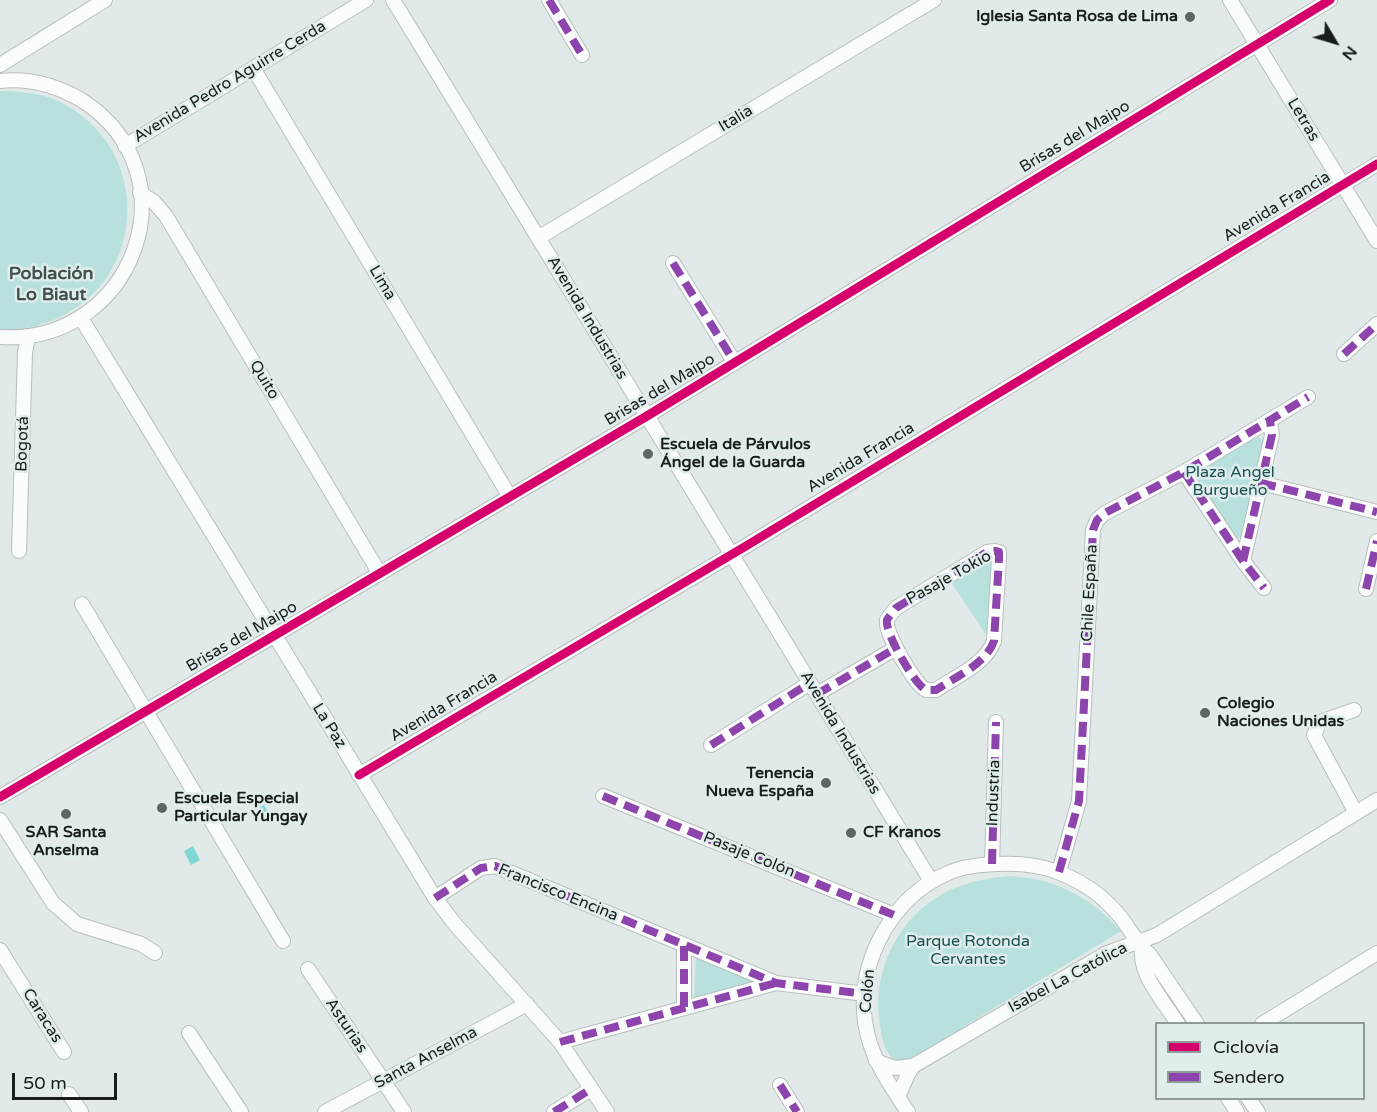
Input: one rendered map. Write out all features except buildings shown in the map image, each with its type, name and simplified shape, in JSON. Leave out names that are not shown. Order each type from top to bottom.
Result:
[{"type":"street","points":[[0,65],[105,0]]},
{"type":"street","name":"Avenida Pedro Aguirre Cerda","points":[[125,146],[366,0]]},
{"type":"street","name":"Avenida Industrias","points":[[393,0],[931,881]]},
{"type":"street","points":[[549,0],[582,55]]},
{"type":"street","name":"Italia","points":[[538,238],[934,0]]},
{"type":"street","name":"Letras","points":[[1230,0],[1377,241]]},
{"type":"street","name":"Brisas del Maipo","points":[[0,797],[647,416],[1330,0]]},
{"type":"street","name":"Lima","points":[[253,68],[510,497]]},
{"type":"street","points":[[0,81],[42,84],[75,96],[103,117],[115,130],[132,162],[140,193],[141,214],[139,234],[133,254],[124,273],[98,306],[64,327],[28,337],[0,337]]},
{"type":"street","name":"Avenida Francia","points":[[359,775],[731,554],[1377,164]]},
{"type":"street","name":"Quito","points":[[140,193],[154,202],[166,216],[380,574]]},
{"type":"street","name":"Brisas del Maipo","points":[[673,263],[735,363]]},
{"type":"street","name":"La Paz","points":[[81,318],[435,898],[454,924],[560,1042],[607,1112]]},
{"type":"street","points":[[1344,354],[1377,324]]},
{"type":"street","name":"Bogotá","points":[[20,551],[25,353],[28,337]]},
{"type":"street","name":"Chile España","points":[[1059,872],[1079,801],[1093,530],[1097,520],[1184,472],[1308,397]]},
{"type":"street","points":[[1243,561],[1272,435],[1270,421]]},
{"type":"street","points":[[1184,472],[1243,561],[1264,588]]},
{"type":"street","points":[[1262,483],[1377,512]]},
{"type":"street","points":[[1366,589],[1377,541]]},
{"type":"street","name":"Pasaje Tokio","points":[[987,552],[999,552],[994,641],[991,650],[981,660],[936,690],[927,690],[919,685],[896,648],[887,629],[888,619],[896,608],[987,552]]},
{"type":"street","points":[[82,604],[283,941]]},
{"type":"street","points":[[711,745],[896,648]]},
{"type":"street","points":[[1353,710],[1320,722],[1314,735],[1356,813]]},
{"type":"street","name":"Industria","points":[[992,864],[996,722]]},
{"type":"street","name":"Pasaje Colón","points":[[603,796],[894,915]]},
{"type":"street","name":"Isabel La Católica","points":[[914,1066],[1107,953],[1140,945],[1377,800]]},
{"type":"street","points":[[0,820],[53,903],[77,924],[141,944],[155,952]]},
{"type":"street","points":[[931,881],[950,872],[992,864],[1012,863],[1059,872],[1089,887],[1105,900],[1150,955],[1196,1022]]},
{"type":"street","name":"Francisco Encina","points":[[435,898],[481,868],[495,866],[776,983],[865,994]]},
{"type":"street","name":"Colón","points":[[908,1112],[876,1061],[865,1021],[865,994],[874,952],[894,915],[905,902],[931,881]]},
{"type":"street","points":[[1140,945],[1144,973],[1177,1022]]},
{"type":"street","points":[[684,946],[684,1007]]},
{"type":"street","name":"Caracas","points":[[0,950],[64,1052]]},
{"type":"street","points":[[1264,1022],[1377,953]]},
{"type":"street","name":"Asturias","points":[[308,969],[404,1112]]},
{"type":"street","name":"Francisco Encina","points":[[560,1042],[776,983]]},
{"type":"street","name":"Santa Anselma","points":[[325,1112],[527,1004]]},
{"type":"street","points":[[189,1033],[241,1112]]},
{"type":"street","points":[[876,1061],[895,1068],[914,1066]]},
{"type":"street","points":[[898,1098],[914,1066]]},
{"type":"street","points":[[780,1085],[797,1112]]},
{"type":"street","points":[[554,1112],[591,1089]]},
{"type":"street","points":[[69,1094],[81,1112]]},
{"type":"green space","points":[[0,91],[42,95],[66,105],[93,125],[112,151],[124,179],[128,210],[124,240],[112,269],[93,294],[58,318],[17,329],[0,329]]},
{"type":"green space","name":"Plaza Angel Burgueño","points":[[1256,435],[1267,442],[1245,539],[1233,537],[1196,478],[1198,471]]},
{"type":"green space","points":[[992,559],[987,636],[951,582]]},
{"type":"green space","name":"Parque Rotonda Cervantes","points":[[1008,876],[1041,881],[1070,891],[1097,908],[1121,931],[899,1066],[884,1045],[878,1008],[882,973],[895,941],[917,913],[939,896],[967,884]]},
{"type":"green space","points":[[696,955],[761,982],[694,999]]},
{"type":"water","points":[[264,805],[271,818],[262,823],[255,810]]},
{"type":"water","points":[[193,846],[200,860],[191,865],[184,851]]},
{"type":"marked path","points":[[549,0],[582,55]]},
{"type":"marked path","points":[[673,263],[735,363]]},
{"type":"marked path","points":[[1344,354],[1377,324]]},
{"type":"marked path","points":[[1059,872],[1079,801],[1093,530],[1097,520],[1105,513],[1184,472],[1308,397]]},
{"type":"marked path","points":[[1243,561],[1272,435],[1270,421]]},
{"type":"marked path","points":[[1184,472],[1243,561],[1264,588]]},
{"type":"marked path","points":[[1261,483],[1377,512]]},
{"type":"marked path","points":[[1366,589],[1377,541]]},
{"type":"marked path","points":[[995,551],[999,552],[999,559],[994,641],[984,657],[961,675],[936,690],[926,690],[915,679],[901,658],[890,635],[887,620],[896,608],[987,552],[995,551]]},
{"type":"marked path","points":[[817,694],[896,648]]},
{"type":"marked path","points":[[711,745],[810,683]]},
{"type":"marked path","points":[[992,864],[996,722]]},
{"type":"marked path","points":[[603,796],[894,915]]},
{"type":"marked path","points":[[435,898],[481,868],[495,866],[776,983],[865,994]]},
{"type":"marked path","points":[[684,946],[684,1007]]},
{"type":"marked path","points":[[560,1042],[776,983]]},
{"type":"marked path","points":[[780,1085],[797,1112]]},
{"type":"marked path","points":[[554,1112],[591,1089]]},
{"type":"cycle path","points":[[0,797],[647,416],[1330,0]]},
{"type":"cycle path","points":[[359,775],[746,546],[1377,164]]},
{"type":"place","name":"Iglesia Santa Rosa de Lima","points":[[1190,17]]},
{"type":"place","name":"Escuela de Párvulos Ángel de la Guarda","points":[[648,454]]},
{"type":"place","name":"Colegio Naciones Unidas","points":[[1205,713]]},
{"type":"place","name":"Tenencia Nueva España","points":[[826,783]]},
{"type":"place","name":"Escuela Especial Particular Yungay","points":[[162,808]]},
{"type":"place","name":"SAR Santa Anselma","points":[[66,814]]},
{"type":"place","name":"CF Kranos","points":[[851,833]]},
{"type":"district","name":"Población Lo Biaut","points":[[51,284]]}]
